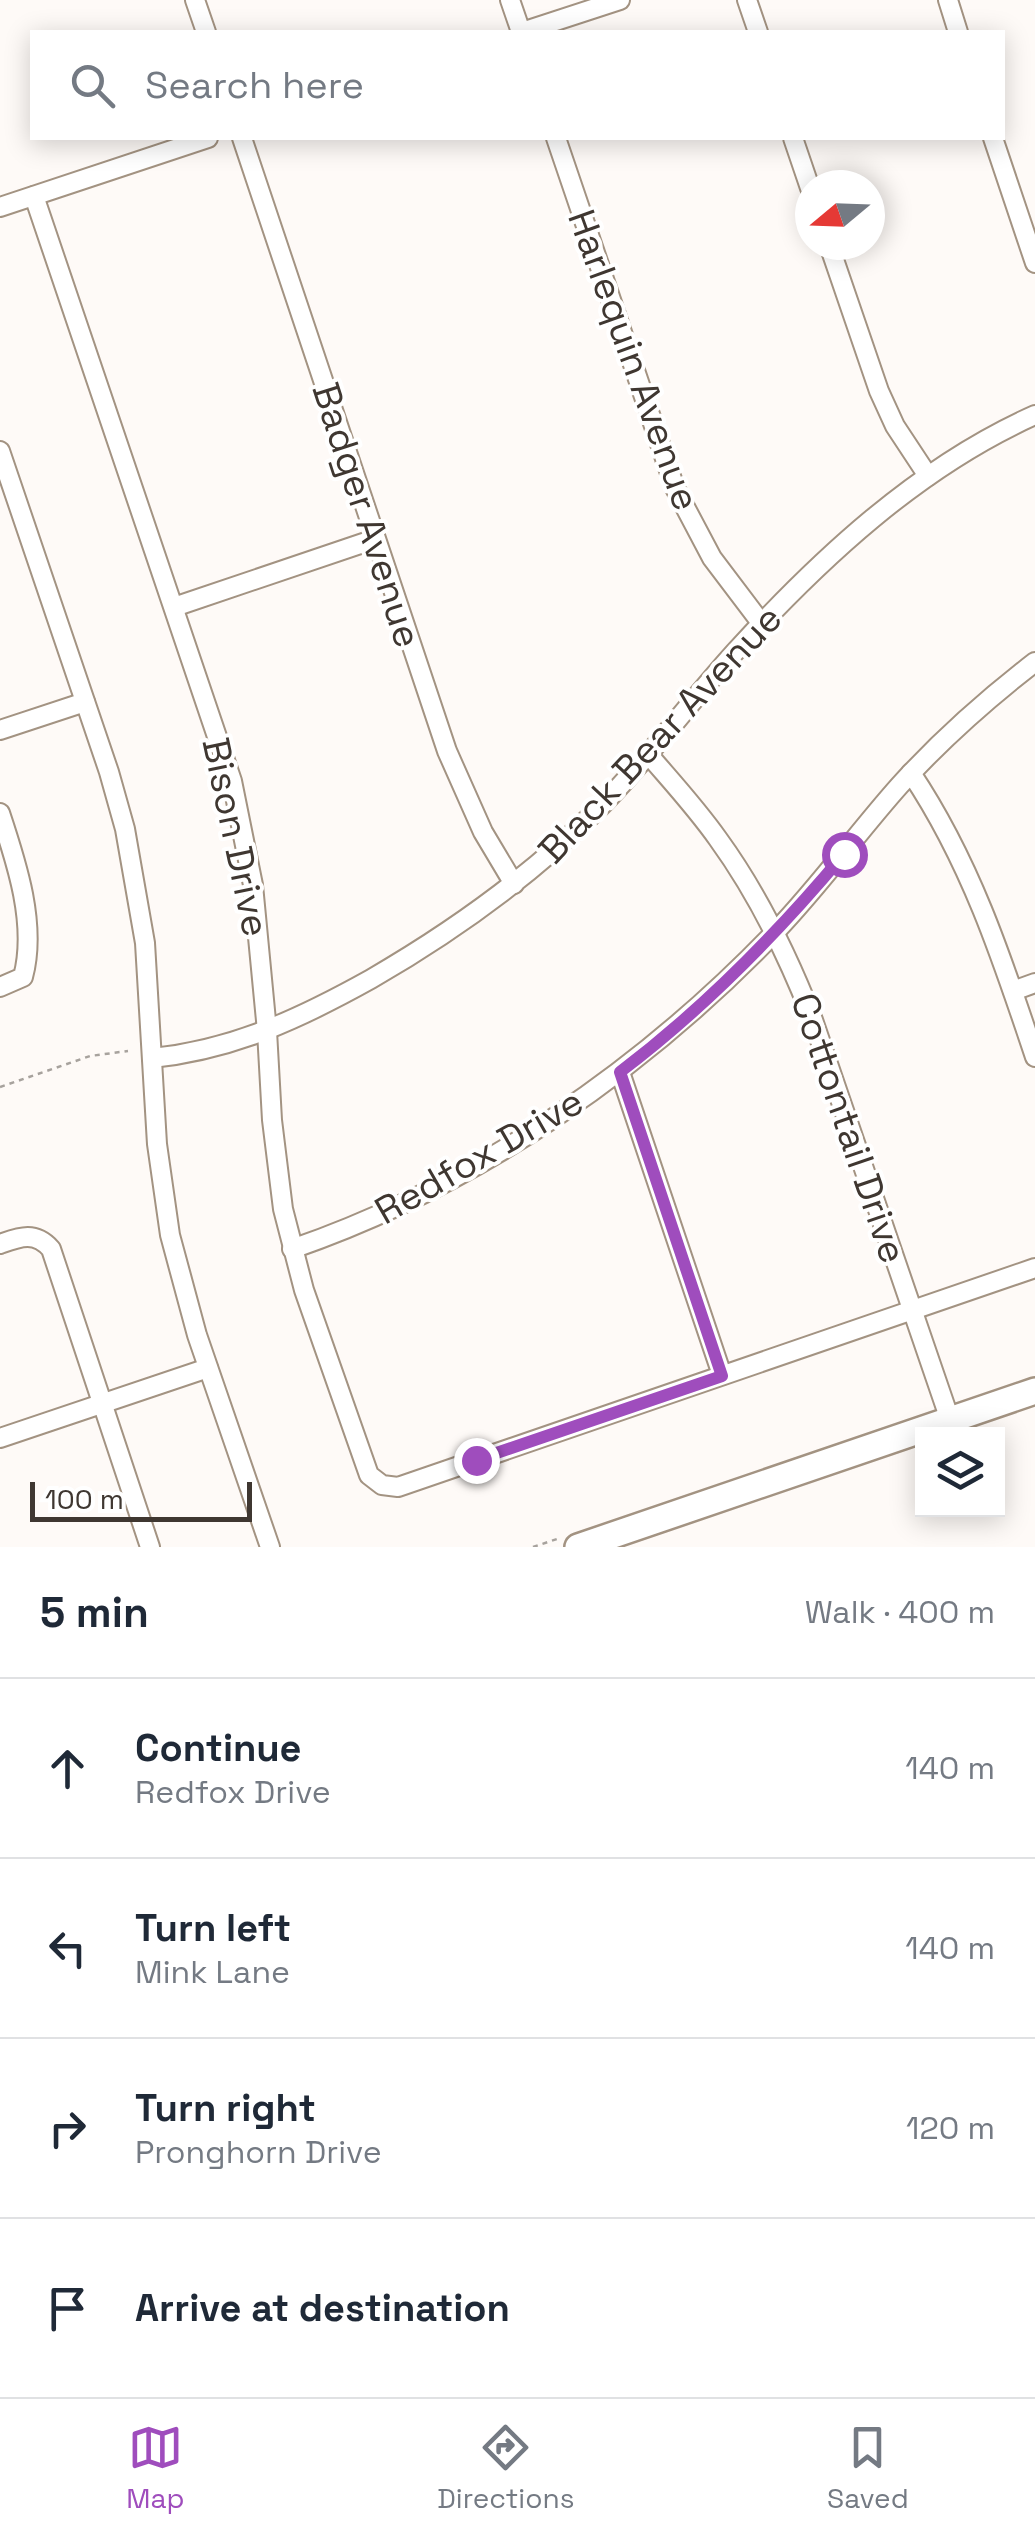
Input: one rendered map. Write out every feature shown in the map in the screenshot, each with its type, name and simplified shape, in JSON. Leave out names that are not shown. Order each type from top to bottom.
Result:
[{"type":"main road","points":[[578,1547],[1035,1391]]},
{"type":"street","points":[[196,0],[205,30]]},
{"type":"street","points":[[510,0],[521,30]]},
{"type":"street","points":[[528,30],[620,0]]},
{"type":"street","points":[[747,0],[757,30]]},
{"type":"street","points":[[948,0],[957,30]]},
{"type":"street","points":[[0,207],[202,140]]},
{"type":"street","name":"Badger Avenue","points":[[243,140],[452,764],[483,832],[514,884]]},
{"type":"street","name":"Harlequin Avenue","points":[[557,140],[675,488],[712,558],[762,624]]},
{"type":"street","points":[[794,140],[804,170]]},
{"type":"street","points":[[994,140],[1035,263]]},
{"type":"street","name":"Bison Drive","points":[[34,196],[220,744],[241,818],[255,902],[275,1153],[292,1249],[365,1468],[374,1481],[398,1487],[722,1376]]},
{"type":"street","points":[[834,260],[878,391],[928,476]]},
{"type":"street","name":"Black Bear Avenue","points":[[152,1058],[222,1047],[267,1031],[396,965],[454,928],[514,884],[599,808],[762,624],[853,537],[928,476],[1035,415]]},
{"type":"street","points":[[0,451],[118,800],[145,943],[164,1205],[182,1285],[270,1547]]},
{"type":"street","points":[[174,607],[375,539]]},
{"type":"street","name":"Redfox Drive","points":[[292,1249],[377,1216],[458,1175],[541,1126],[620,1072],[690,1014],[774,932],[911,773],[992,696],[1035,662]]},
{"type":"street","points":[[0,730],[85,702]]},
{"type":"street","name":"Cottontail Drive","points":[[648,754],[719,840],[774,932],[813,1020],[950,1420]]},
{"type":"street","points":[[911,773],[964,864],[1035,1057]]},
{"type":"street","points":[[0,813],[20,884],[28,931],[23,977],[0,986]]},
{"type":"street","points":[[1012,991],[1035,983]]},
{"type":"street","points":[[620,1072],[722,1376],[1035,1268]]},
{"type":"street","points":[[0,1244],[30,1236],[41,1239],[51,1249],[150,1547]]},
{"type":"street","points":[[0,1438],[208,1368]]},
{"type":"path","points":[[0,1087],[90,1056],[128,1051]]},
{"type":"route","points":[[476,1460],[722,1376],[620,1072],[690,1014],[803,902],[844,854]]}]
